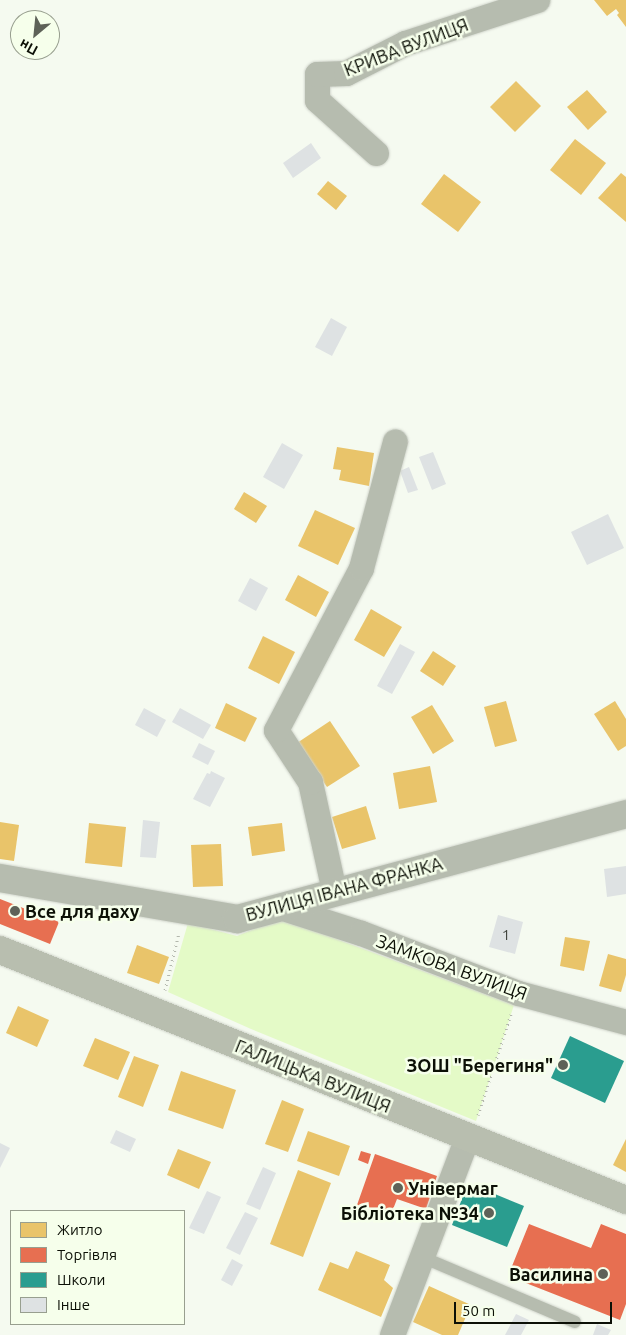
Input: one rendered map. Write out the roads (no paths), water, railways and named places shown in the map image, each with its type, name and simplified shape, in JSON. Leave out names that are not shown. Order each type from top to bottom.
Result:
[{"type":"main road","name":"ГАЛИЦЬКА ВУЛИЦЯ","points":[[0,950],[159,1015],[472,1130],[626,1200]]},
{"type":"street","name":"КРИВА ВУЛИЦЯ","points":[[376,153],[317,100],[317,74],[346,72],[404,44],[537,0]]},
{"type":"street","points":[[334,891],[310,782],[276,730],[361,568],[395,441]]},
{"type":"street","name":"ВУЛИЦЯ ІВАНА ФРАНКА","points":[[0,878],[237,918],[626,814]]},
{"type":"street","name":"ЗАМКОВА ВУЛИЦЯ","points":[[280,907],[361,933],[518,993],[626,1022]]},
{"type":"street","points":[[392,1335],[472,1130]]},
{"type":"lane","points":[[422,1257],[575,1322]]},
{"type":"place","name":"Все для даху","points":[[15,911]]},
{"type":"place","name":"ЗОШ \"Берегиня\"","points":[[563,1065]]},
{"type":"place","name":"Універмаг","points":[[398,1188]]},
{"type":"place","name":"Бібліотека №34","points":[[489,1213]]},
{"type":"place","name":"Василина","points":[[603,1274]]}]
